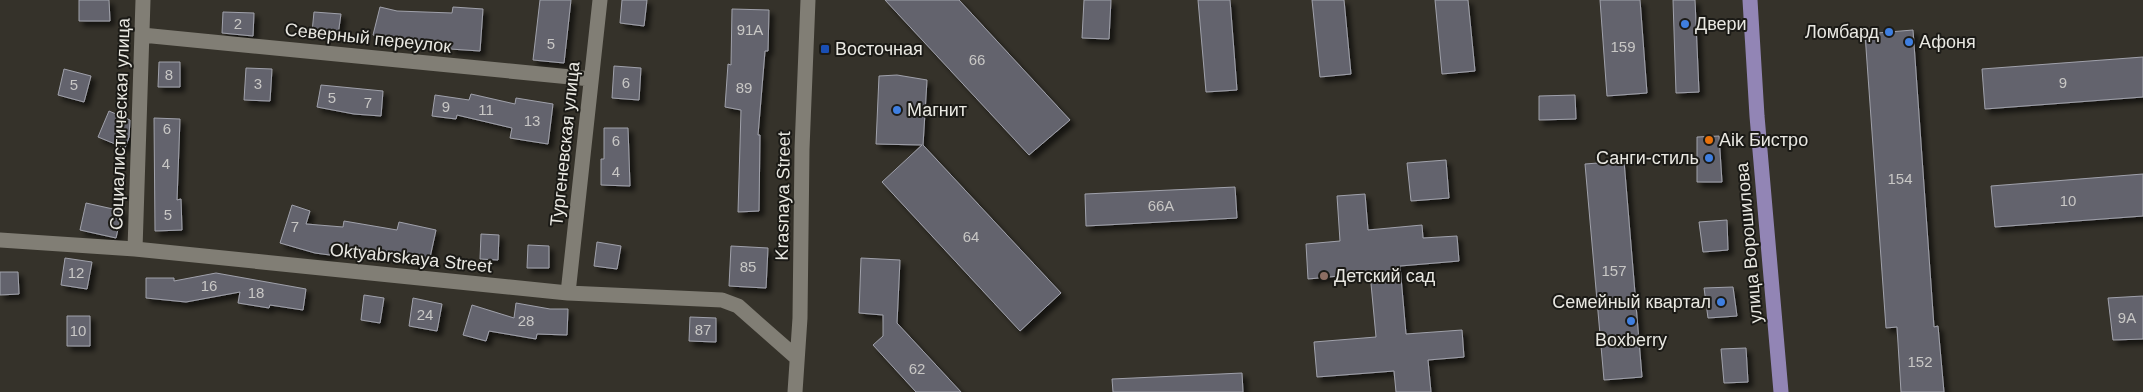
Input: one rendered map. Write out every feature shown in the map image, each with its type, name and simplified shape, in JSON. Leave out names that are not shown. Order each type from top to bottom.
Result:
[{"type":"main road","name":"улица Ворошилова","points":[[1750,0],[1758,126],[1780,392]]},
{"type":"street","name":"Социалистическая улица","points":[[135,249],[143,0]]},
{"type":"street","name":"Тургеневская улица","points":[[568,293],[600,0]]},
{"type":"street","name":"Krasnaya Street","points":[[795,392],[800,318],[802,149],[808,0]]},
{"type":"street","name":"Северный переулок","points":[[142,35],[591,79]]},
{"type":"street","name":"Oktyabrskaya Street","points":[[0,240],[135,249],[568,293],[722,300],[731,302],[746,312],[797,358]]},
{"type":"building","points":[[79,0],[109,0],[110,21],[79,21]]},
{"type":"building","points":[[540,0],[571,0],[564,63],[533,60]]},
{"type":"building","points":[[622,0],[647,0],[644,26],[620,23]]},
{"type":"building","points":[[885,0],[959,0],[1070,120],[1029,155]]},
{"type":"building","points":[[1084,0],[1111,0],[1109,39],[1082,38]]},
{"type":"building","points":[[1198,0],[1230,0],[1237,90],[1206,92]]},
{"type":"building","points":[[1312,0],[1344,0],[1351,74],[1320,77]]},
{"type":"building","points":[[1435,0],[1468,0],[1475,71],[1442,74]]},
{"type":"building","points":[[1600,0],[1640,0],[1647,93],[1607,96]]},
{"type":"building","points":[[1673,0],[1695,0],[1699,92],[1676,93]]},
{"type":"building","points":[[380,7],[397,11],[452,13],[453,7],[483,9],[480,51],[450,49],[450,43],[398,41],[373,35]]},
{"type":"building","points":[[732,9],[769,10],[768,51],[765,51],[758,135],[760,135],[759,211],[738,212],[741,110],[725,107],[728,64],[731,65]]},
{"type":"building","points":[[223,12],[254,13],[253,36],[222,33]]},
{"type":"building","points":[[314,12],[341,14],[338,35],[312,32]]},
{"type":"building","points":[[1913,30],[1934,327],[1938,326],[1944,392],[1901,392],[1897,327],[1886,328],[1865,34]]},
{"type":"building","points":[[2143,57],[2143,97],[1985,109],[1982,69]]},
{"type":"building","points":[[159,62],[180,62],[180,87],[158,87]]},
{"type":"building","points":[[614,66],[641,68],[639,100],[612,98]]},
{"type":"building","points":[[246,68],[272,69],[270,101],[244,100]]},
{"type":"building","points":[[64,69],[91,76],[84,102],[58,95]]},
{"type":"building","points":[[897,75],[927,80],[923,145],[1061,293],[1020,331],[882,182],[922,145],[876,144],[879,76]]},
{"type":"building","points":[[321,85],[383,91],[381,116],[354,114],[317,107]]},
{"type":"building","points":[[471,94],[515,104],[516,98],[553,104],[548,144],[510,138],[512,128],[457,115],[456,119],[432,116],[435,95],[469,100]]},
{"type":"building","points":[[1575,95],[1576,119],[1539,120],[1539,96]]},
{"type":"building","points":[[109,111],[130,120],[129,137],[125,148],[98,137]]},
{"type":"building","points":[[154,118],[180,119],[177,200],[181,199],[182,230],[155,231]]},
{"type":"building","points":[[604,128],[628,128],[630,186],[601,185],[601,159],[604,159]]},
{"type":"building","points":[[1719,136],[1722,182],[1697,182],[1697,137]]},
{"type":"building","points":[[1446,160],[1449,198],[1411,201],[1407,163]]},
{"type":"building","points":[[1624,161],[1642,377],[1604,380],[1585,164]]},
{"type":"building","points":[[2143,174],[2143,216],[1995,227],[1991,186]]},
{"type":"building","points":[[1235,187],[1237,218],[1086,226],[1085,194]]},
{"type":"building","name":"Детский сад","points":[[1365,194],[1368,230],[1422,225],[1423,238],[1457,236],[1459,261],[1400,266],[1406,334],[1462,330],[1464,357],[1428,360],[1431,392],[1396,392],[1394,371],[1317,377],[1314,342],[1376,337],[1370,273],[1308,279],[1306,244],[1340,241],[1337,196]]},
{"type":"building","points":[[86,203],[122,211],[116,238],[80,230]]},
{"type":"building","points":[[292,205],[310,211],[306,224],[343,227],[344,221],[397,230],[399,222],[436,230],[429,262],[369,249],[368,251],[331,245],[330,255],[315,253],[280,243]]},
{"type":"building","points":[[1727,220],[1728,250],[1703,252],[1699,222]]},
{"type":"building","points":[[481,234],[499,235],[498,260],[480,259]]},
{"type":"building","points":[[597,242],[621,246],[617,269],[594,266]]},
{"type":"building","points":[[528,245],[549,246],[549,268],[527,268]]},
{"type":"building","points":[[731,246],[768,248],[766,288],[729,286]]},
{"type":"building","points":[[65,258],[92,262],[87,289],[61,285]]},
{"type":"building","points":[[861,258],[900,260],[897,323],[961,392],[916,392],[873,345],[883,336],[883,315],[859,313]]},
{"type":"building","points":[[0,272],[18,272],[19,294],[0,295]]},
{"type":"building","points":[[216,273],[306,289],[303,310],[270,305],[269,308],[238,303],[240,292],[186,302],[146,298],[146,278],[174,278],[174,281]]},
{"type":"building","points":[[1733,287],[1737,316],[1708,318],[1704,288]]},
{"type":"building","points":[[364,295],[384,298],[380,323],[361,320]]},
{"type":"building","points":[[2143,296],[2143,339],[2113,340],[2108,298]]},
{"type":"building","points":[[413,298],[442,304],[437,331],[409,326]]},
{"type":"building","points":[[516,303],[550,309],[568,309],[567,335],[537,334],[536,339],[489,331],[486,341],[463,335],[472,305],[514,318]]},
{"type":"building","points":[[67,316],[90,316],[90,346],[67,346]]},
{"type":"building","points":[[690,317],[716,318],[716,342],[689,341]]},
{"type":"building","points":[[1746,348],[1748,382],[1724,383],[1721,349]]},
{"type":"building","points":[[1242,373],[1243,392],[1113,392],[1112,379]]},
{"type":"place","name":"Двери","points":[[1685,24]]},
{"type":"place","name":"Ломбард","points":[[1889,32]]},
{"type":"place","name":"Афоня","points":[[1909,42]]},
{"type":"place","name":"Восточная","points":[[825,49]]},
{"type":"place","name":"Магнит","points":[[897,110]]},
{"type":"place","name":"Aik Бистро","points":[[1709,140]]},
{"type":"place","name":"Санги-стиль","points":[[1709,158]]},
{"type":"place","name":"Детский сад","points":[[1324,276]]},
{"type":"place","name":"Семейный квартал","points":[[1721,302]]},
{"type":"place","name":"Boxberry","points":[[1631,321]]}]
